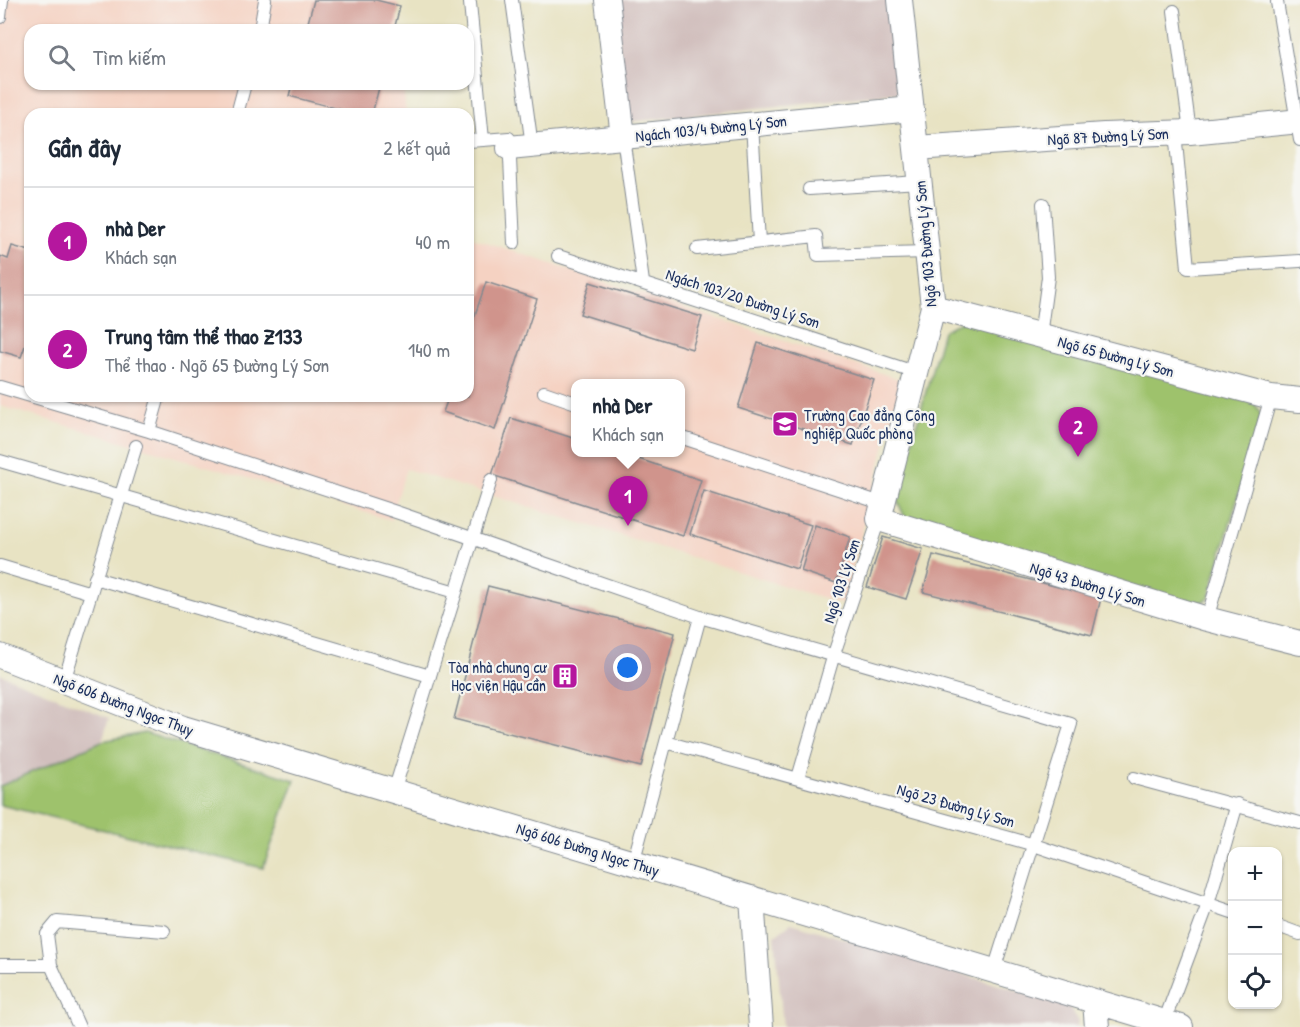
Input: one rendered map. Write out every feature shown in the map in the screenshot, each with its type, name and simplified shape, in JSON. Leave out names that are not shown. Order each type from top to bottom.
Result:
[{"type":"street","points":[[607,0],[623,137]]},
{"type":"street","name":"Ngõ 103 Đường Lý Sơn","points":[[881,512],[933,307],[900,0]]},
{"type":"street","name":"Ngách 103/4 Đường Lý Sơn","points":[[521,147],[912,109]]},
{"type":"street","name":"Ngõ 87 Đường Lý Sơn","points":[[916,148],[1104,135],[1299,127]]},
{"type":"street","name":"Ngõ 65 Đường Lý Sơn","points":[[933,307],[1271,396],[1300,400]]},
{"type":"street","name":"Ngõ 43 Đường Lý Sơn","points":[[881,512],[1207,619],[1300,643]]},
{"type":"street","name":"Ngõ 606 Đường Ngọc Thụy","points":[[0,656],[183,728],[1172,1024]]},
{"type":"street","points":[[752,898],[761,1027]]},
{"type":"street","points":[[1095,1001],[1097,1027]]},
{"type":"lane","points":[[0,17],[3,0]]},
{"type":"lane","points":[[261,24],[265,0]]},
{"type":"lane","points":[[512,0],[521,147],[514,243]]},
{"type":"lane","points":[[1277,2],[1299,127]]},
{"type":"lane","points":[[470,3],[472,24]]},
{"type":"lane","points":[[1174,11],[1183,132],[1188,268],[1300,261]]},
{"type":"lane","points":[[474,45],[483,140]]},
{"type":"lane","points":[[239,108],[243,90]]},
{"type":"lane","points":[[752,124],[759,242]]},
{"type":"lane","points":[[623,137],[643,282]]},
{"type":"lane","points":[[474,141],[509,138],[521,147]]},
{"type":"lane","points":[[808,189],[920,182]]},
{"type":"lane","points":[[1041,336],[1048,277],[1043,204]]},
{"type":"lane","points":[[698,249],[816,236],[818,255],[927,252]]},
{"type":"lane","name":"Ngách 103/20 Đường Lý Sơn","points":[[558,256],[916,373]]},
{"type":"lane","points":[[0,387],[24,394]]},
{"type":"lane","points":[[544,392],[571,401]]},
{"type":"lane","points":[[1207,619],[1271,396]]},
{"type":"lane","points":[[51,402],[149,431],[700,616],[1071,724],[1031,844],[994,970]]},
{"type":"lane","points":[[149,431],[157,402]]},
{"type":"lane","points":[[685,438],[881,512]]},
{"type":"lane","points":[[64,681],[136,446]]},
{"type":"lane","points":[[0,461],[456,592]]},
{"type":"lane","points":[[394,791],[491,480]]},
{"type":"lane","name":"Ngõ 103 Lý Sơn","points":[[798,778],[834,654],[881,512]]},
{"type":"lane","points":[[0,566],[91,593]]},
{"type":"lane","points":[[95,578],[430,676]]},
{"type":"lane","points":[[633,862],[700,616]]},
{"type":"lane","name":"Ngõ 23 Đường Lý Sơn","points":[[666,742],[1031,844],[1228,910]]},
{"type":"lane","points":[[1134,778],[1238,804],[1300,823]]},
{"type":"lane","points":[[1172,1024],[1238,804]]},
{"type":"lane","points":[[79,1027],[51,964],[47,934],[57,922],[164,931]]},
{"type":"lane","points":[[1282,927],[1300,934]]},
{"type":"lane","points":[[0,964],[51,964]]},
{"type":"shaded area","name":"Trường Cao đẳng Công nghiệp Quốc phòng","points":[[0,0],[397,0],[399,24],[24,24],[24,90],[404,90],[405,108],[24,108],[24,402],[474,402],[474,238],[902,380],[843,604],[406,469],[391,520],[0,406]]},
{"type":"shaded area","points":[[614,0],[888,0],[898,93],[628,122]]},
{"type":"shaded area","points":[[0,674],[109,718],[102,741],[0,786]]},
{"type":"shaded area","points":[[791,923],[1069,1006],[1078,1022],[1076,1027],[783,1027],[775,935]]},
{"type":"green space","points":[[963,320],[1251,396],[1261,415],[1209,598],[1192,607],[910,528],[896,498],[943,331]]},
{"type":"green space","points":[[145,733],[295,780],[263,868],[0,805],[0,786],[102,741]]},
{"type":"building","points":[[314,0],[376,0],[400,6],[396,24],[308,24]]},
{"type":"building","points":[[290,90],[378,90],[374,108],[335,108],[289,96]]},
{"type":"building","points":[[12,246],[24,249],[24,349],[21,357],[0,351],[0,256],[8,259]]},
{"type":"building","points":[[486,282],[537,299],[495,430],[443,412],[447,402],[474,402],[474,318]]},
{"type":"building","points":[[590,282],[702,317],[692,349],[580,314]]},
{"type":"building","points":[[758,343],[874,380],[853,445],[738,408]]},
{"type":"building","points":[[511,418],[571,437],[571,457],[633,457],[701,480],[683,536],[492,475]]},
{"type":"building","points":[[704,491],[811,525],[797,569],[690,534]]},
{"type":"building","points":[[815,525],[850,537],[836,583],[801,571]]},
{"type":"building","points":[[883,537],[923,549],[906,599],[867,587]]},
{"type":"building","points":[[933,555],[1101,598],[1092,635],[923,592]]},
{"type":"building","name":"Tòa nhà chung cư Học viện Hậu cần","points":[[488,586],[675,633],[641,767],[454,719]]},
{"type":"place","name":"Trường Cao đẳng Công nghiệp Quốc phòng","points":[[785,424]]},
{"type":"place","name":"Trung tâm thể thao Z133","points":[[1078,457]]},
{"type":"place","name":"nhà Der","points":[[628,526]]},
{"type":"place","name":"Tòa nhà chung cư Học viện Hậu cần","points":[[565,676]]}]
